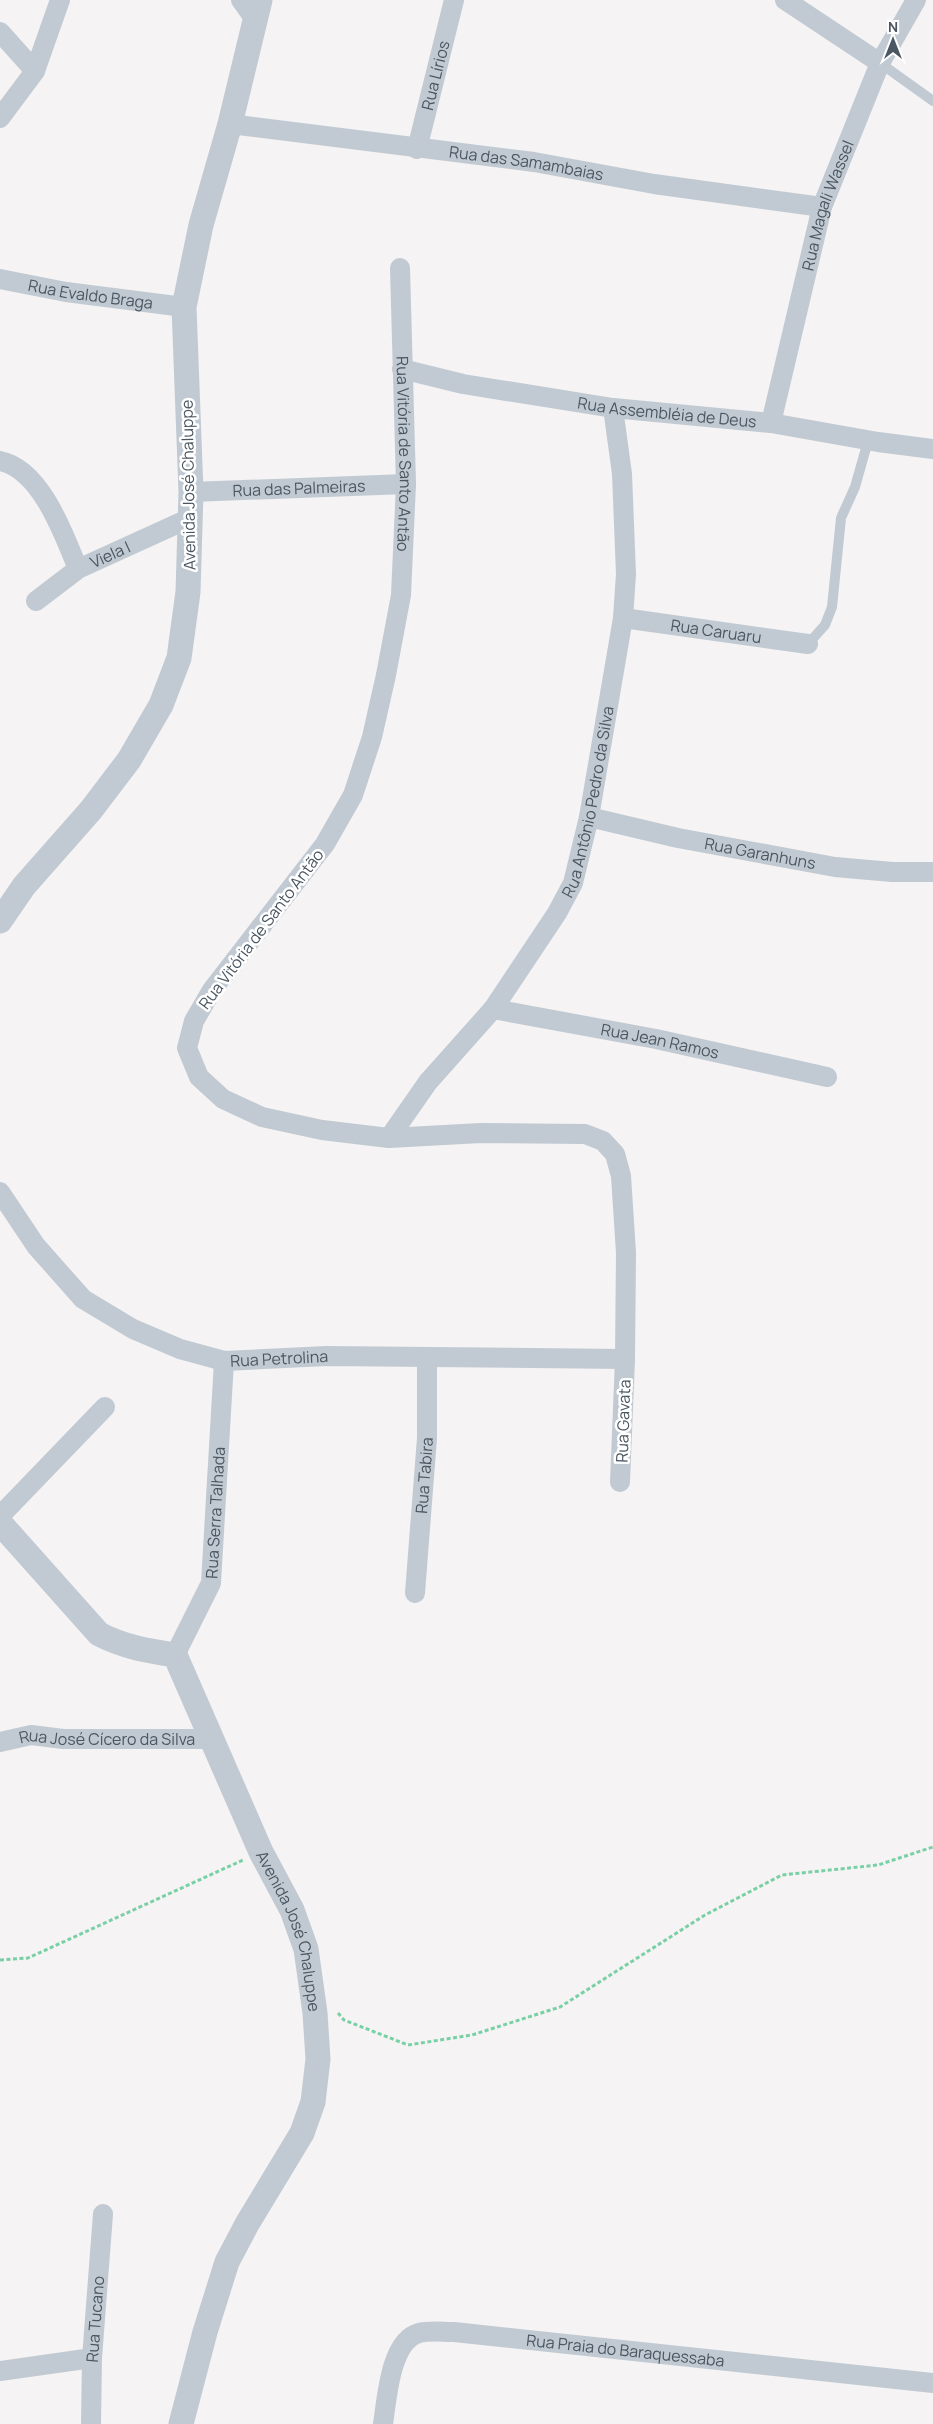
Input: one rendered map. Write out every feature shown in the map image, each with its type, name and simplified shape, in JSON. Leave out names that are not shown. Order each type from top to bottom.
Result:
[{"type":"street","points":[[0,118],[34,71],[60,0]]},
{"type":"street","points":[[241,0],[258,11]]},
{"type":"street","name":"Rua Lírios","points":[[417,149],[454,0]]},
{"type":"street","points":[[785,0],[880,63]]},
{"type":"street","name":"Rua Magali Wassel","points":[[771,423],[822,207],[880,63],[916,0]]},
{"type":"street","name":"Avenida José Chaluppe","points":[[0,920],[24,886],[91,810],[130,760],[161,705],[179,658],[188,592],[191,492],[184,307],[200,225],[230,124],[258,11]]},
{"type":"street","points":[[0,32],[34,71]]},
{"type":"street","name":"Rua das Samambaias","points":[[230,124],[417,149],[534,162],[654,184],[822,207]]},
{"type":"street","name":"Rua Vitória de Santo Antão","points":[[400,268],[406,484],[401,595],[376,720],[353,795],[325,844],[212,990],[194,1021],[188,1048],[199,1077],[223,1099],[262,1117],[322,1130],[389,1138],[481,1133],[585,1134],[603,1142],[615,1154],[621,1176],[626,1253],[625,1359]]},
{"type":"street","name":"Rua Evaldo Braga","points":[[0,279],[66,292],[184,307]]},
{"type":"street","name":"Rua Assembléia de Deus","points":[[402,369],[463,384],[613,408],[771,423],[868,441],[933,449]]},
{"type":"street","name":"Rua Antônio Pedro da Silva","points":[[389,1138],[428,1082],[493,1010],[557,913],[569,890],[589,817],[623,618],[626,574],[622,474],[613,408]]},
{"type":"street","points":[[0,461],[9,463],[30,477],[48,505],[78,569]]},
{"type":"street","name":"Rua das Palmeiras","points":[[191,492],[406,484]]},
{"type":"street","name":"Viela I","points":[[36,601],[78,569],[190,518]]},
{"type":"street","name":"Rua Caruaru","points":[[623,618],[808,644]]},
{"type":"street","name":"Rua Garanhuns","points":[[589,817],[678,838],[835,867],[892,872],[933,872]]},
{"type":"street","name":"Rua Jean Ramos","points":[[493,1010],[656,1039],[827,1077]]},
{"type":"street","name":"Rua Petrolina","points":[[0,1192],[36,1246],[83,1299],[133,1329],[180,1350],[224,1361],[326,1356],[625,1359]]},
{"type":"street","name":"Rua Tabira","points":[[415,1593],[427,1438],[427,1358]]},
{"type":"street","name":"Rua Gavata","points":[[620,1482],[625,1359]]},
{"type":"street","name":"Rua Serra Talhada","points":[[175,1655],[211,1583],[224,1361]]},
{"type":"street","points":[[0,1516],[105,1407]]},
{"type":"street","points":[[0,1523],[99,1634],[117,1643],[144,1651],[175,1655]]},
{"type":"street","name":"Avenida José Chaluppe","points":[[175,1655],[214,1739],[262,1852],[277,1879],[306,1949],[318,2060],[313,2102],[302,2133],[247,2224],[227,2262],[205,2332],[181,2424]]},
{"type":"street","name":"Rua José Cícero da Silva","points":[[0,1742],[31,1735],[63,1739],[214,1739]]},
{"type":"street","name":"Rua Tucano","points":[[91,2424],[92,2358],[103,2214]]},
{"type":"street","name":"Rua Praia do Baraquessaba","points":[[383,2424],[393,2370],[401,2346],[418,2333],[454,2332],[933,2383]]},
{"type":"street","points":[[0,2371],[92,2358]]},
{"type":"lane","points":[[880,63],[933,101]]},
{"type":"lane","points":[[808,644],[825,625],[832,607],[841,518],[855,487],[868,441]]},
{"type":"path","points":[[311,1985],[344,2020],[408,2045],[472,2035],[560,2007],[704,1915],[782,1875],[878,1865],[933,1847]]},
{"type":"path","points":[[0,1960],[28,1958],[262,1852]]}]
